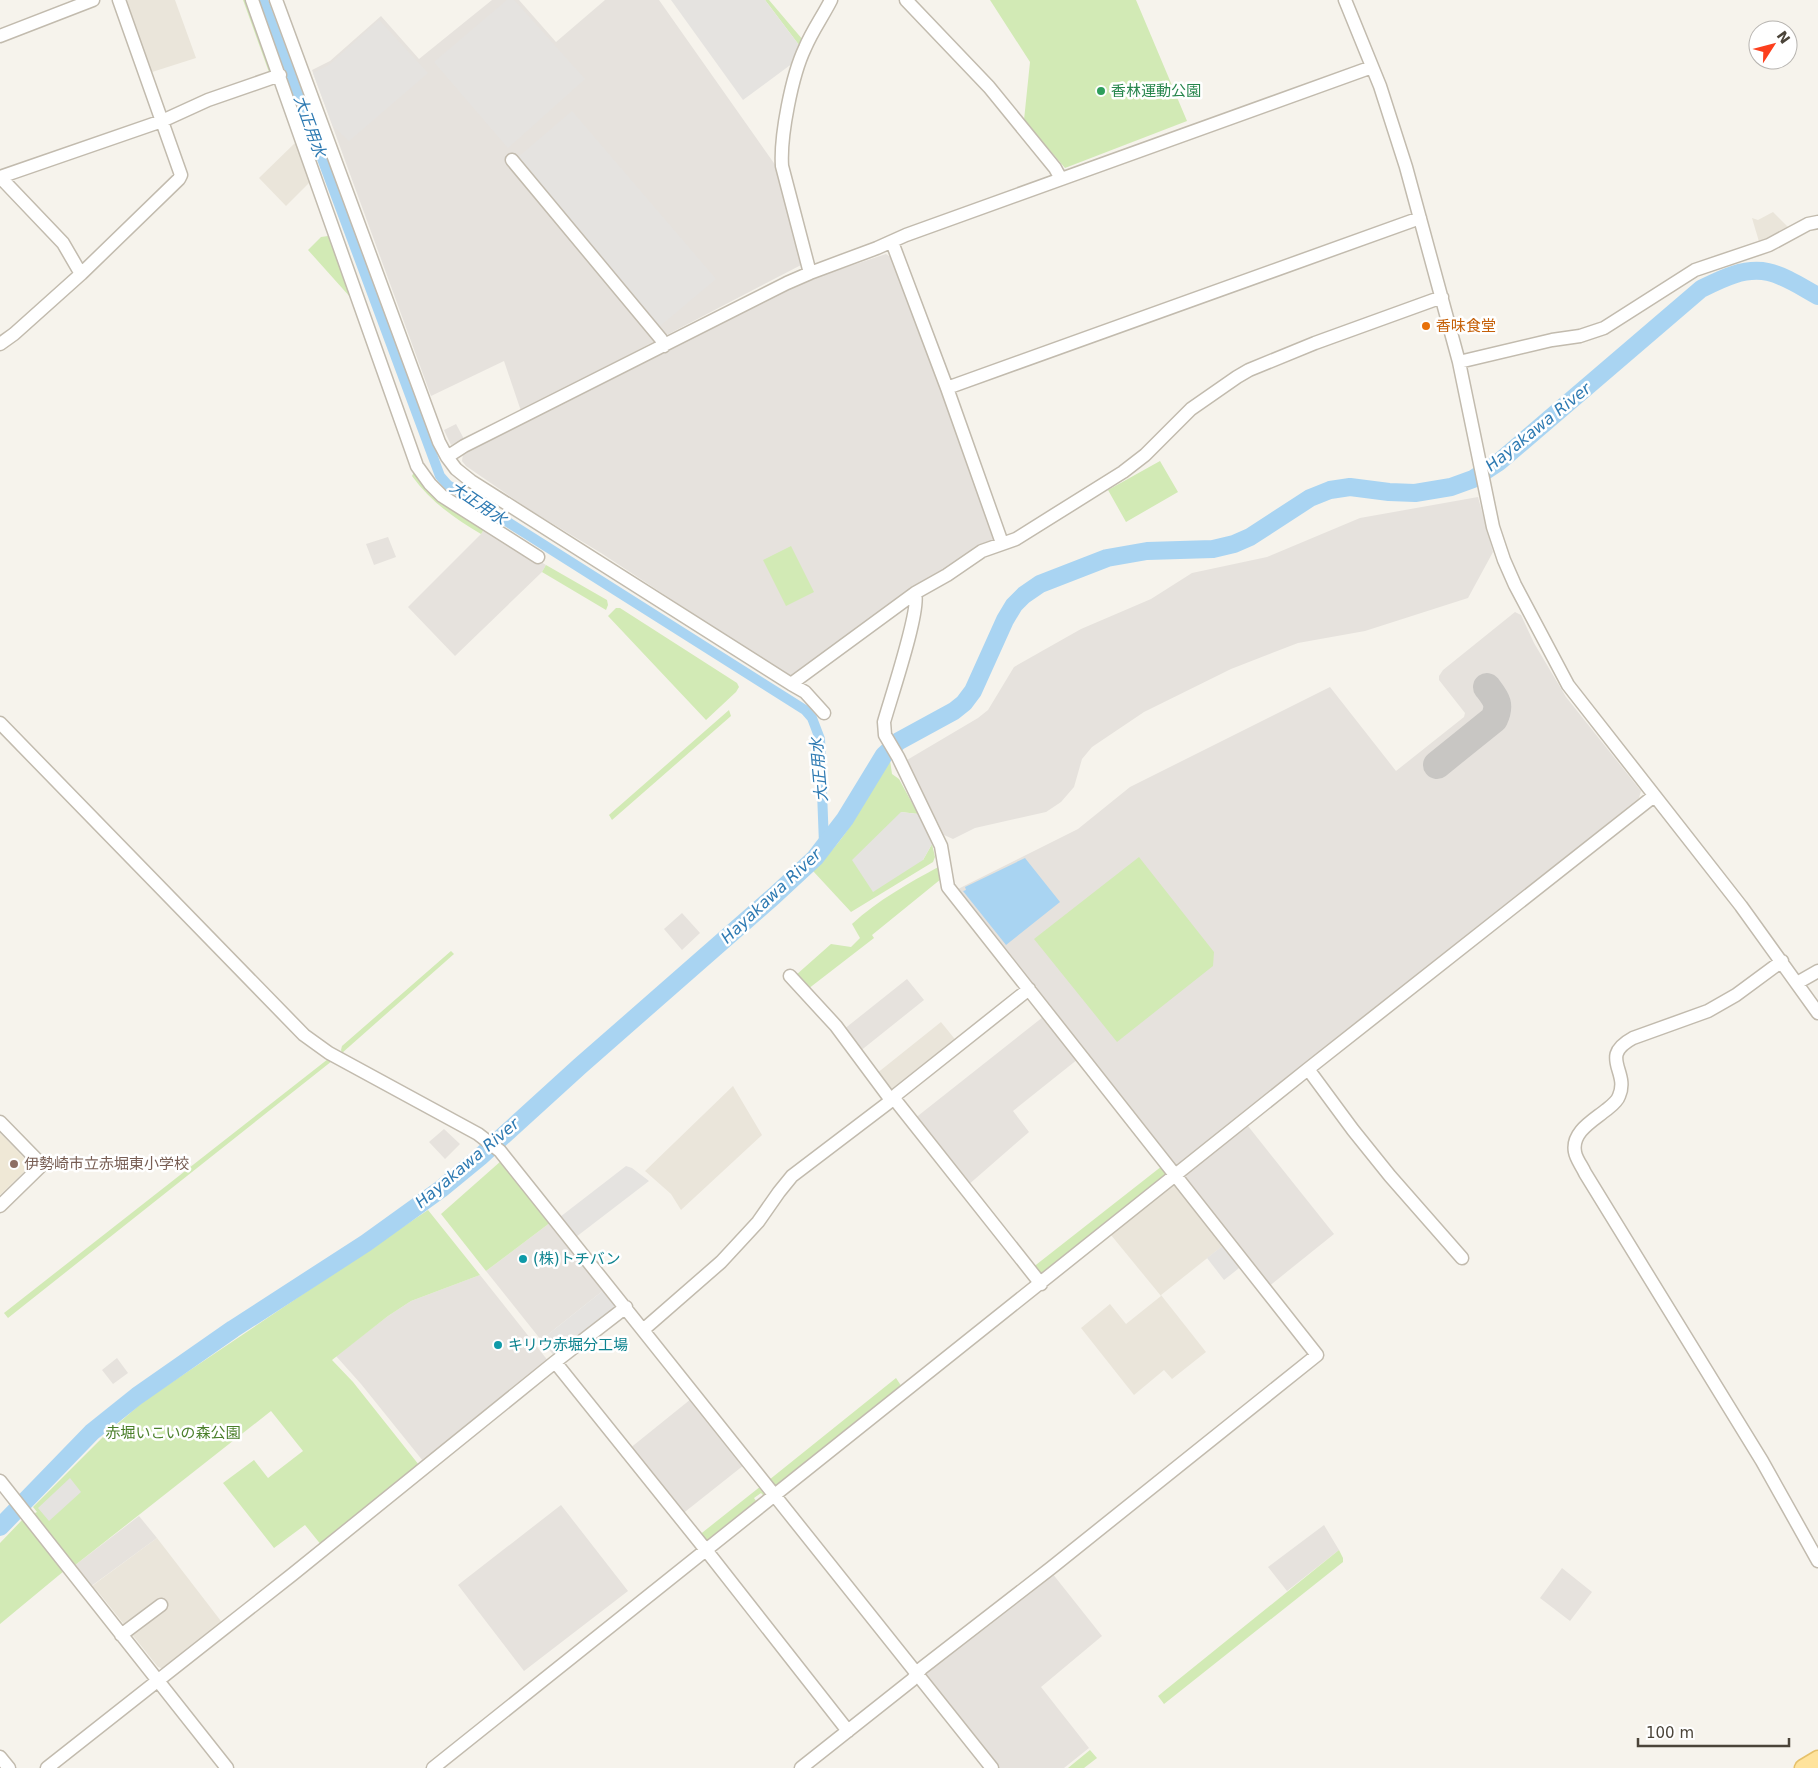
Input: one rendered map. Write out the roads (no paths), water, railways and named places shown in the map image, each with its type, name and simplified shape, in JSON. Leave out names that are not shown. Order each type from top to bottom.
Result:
[{"type":"main road","points":[[1803,1768],[1818,1759]]},
{"type":"street","points":[[0,36],[93,0]]},
{"type":"street","points":[[0,344],[14,334],[81,274],[179,179],[181,174],[119,0]]},
{"type":"street","points":[[252,0],[417,466],[430,484],[442,496],[538,557]]},
{"type":"street","points":[[276,0],[439,442],[456,469],[471,481],[805,692],[824,713]]},
{"type":"street","points":[[810,272],[782,166],[781,153],[787,114],[799,63],[804,48],[831,0]]},
{"type":"street","points":[[906,0],[988,87],[1055,168],[1061,179]]},
{"type":"street","points":[[1345,0],[1391,119],[1420,218],[1459,362],[1490,513],[1504,560],[1562,674],[1578,698],[1741,906],[1818,1013]]},
{"type":"street","points":[[447,457],[464,446],[810,272],[906,235],[1372,67]]},
{"type":"street","points":[[81,274],[63,243],[0,177],[162,121],[208,100],[280,76]]},
{"type":"street","points":[[512,160],[661,339],[664,346]]},
{"type":"street","points":[[947,388],[1420,218]]},
{"type":"street","points":[[1459,362],[1552,340],[1580,336],[1604,328],[1695,270],[1769,245],[1808,224],[1818,222]]},
{"type":"street","points":[[892,242],[947,388],[1002,543]]},
{"type":"street","points":[[791,684],[915,593],[947,575],[982,551],[1021,536],[1123,472],[1152,448],[1191,409],[1249,370],[1315,343],[1442,297]]},
{"type":"street","points":[[801,1768],[1317,1355],[948,887],[941,846],[898,757],[885,735],[884,722],[914,618],[917,598],[915,593]]},
{"type":"street","points":[[0,722],[304,1035],[330,1052],[481,1136],[500,1151],[992,1768]]},
{"type":"street","points":[[433,1768],[1308,1069],[1654,796]]},
{"type":"street","points":[[1782,961],[1736,995],[1708,1011],[1632,1038],[1622,1044],[1618,1049],[1616,1059],[1621,1081],[1619,1096],[1614,1103],[1580,1132],[1575,1142],[1575,1152],[1611,1215],[1762,1461],[1818,1561]]},
{"type":"street","points":[[1797,983],[1818,971]]},
{"type":"street","points":[[790,976],[836,1026],[888,1096],[896,1100],[1041,1284]]},
{"type":"street","points":[[643,1330],[726,1257],[758,1222],[792,1176],[1029,989]]},
{"type":"street","points":[[1308,1069],[1390,1176],[1462,1258]]},
{"type":"street","points":[[0,1122],[42,1165],[0,1206]]},
{"type":"street","points":[[46,1768],[158,1681],[626,1307]]},
{"type":"street","points":[[555,1362],[848,1731]]},
{"type":"street","points":[[0,1481],[227,1768]]},
{"type":"street","points":[[121,1635],[161,1605]]},
{"type":"street","points":[[0,1756],[9,1768]]},
{"type":"water","points":[[1025,858],[1060,902],[1006,945],[963,891],[966,890],[965,887]]},
{"type":"waterway","name":"大正用水","points":[[263,0],[440,476],[448,485],[805,710],[812,718],[820,739],[824,844]]},
{"type":"waterway","name":"Hayakawa River","points":[[0,1527],[92,1432],[137,1396],[233,1329],[366,1243],[441,1189],[480,1157],[580,1066],[774,896],[815,858],[845,819],[884,755],[899,741],[954,711],[964,703],[973,691],[1005,620],[1014,605],[1040,584],[1107,558],[1147,551],[1213,549],[1234,544],[1250,537],[1310,498],[1330,490],[1350,487],[1415,493],[1451,487],[1473,479],[1499,462],[1701,289],[1733,275],[1759,271],[1781,276],[1818,296]]},
{"type":"place","name":"香林運動公園","points":[[1101,91]]},
{"type":"place","name":"香味食堂","points":[[1426,326]]},
{"type":"place","name":"伊勢崎市立赤堀東小学校","points":[[14,1164]]},
{"type":"place","name":"(株)トチバン","points":[[523,1259]]},
{"type":"place","name":"キリウ赤堀分工場","points":[[498,1345]]},
{"type":"park label","name":"赤堀いこいの森公園","points":[[173,1433]]}]
